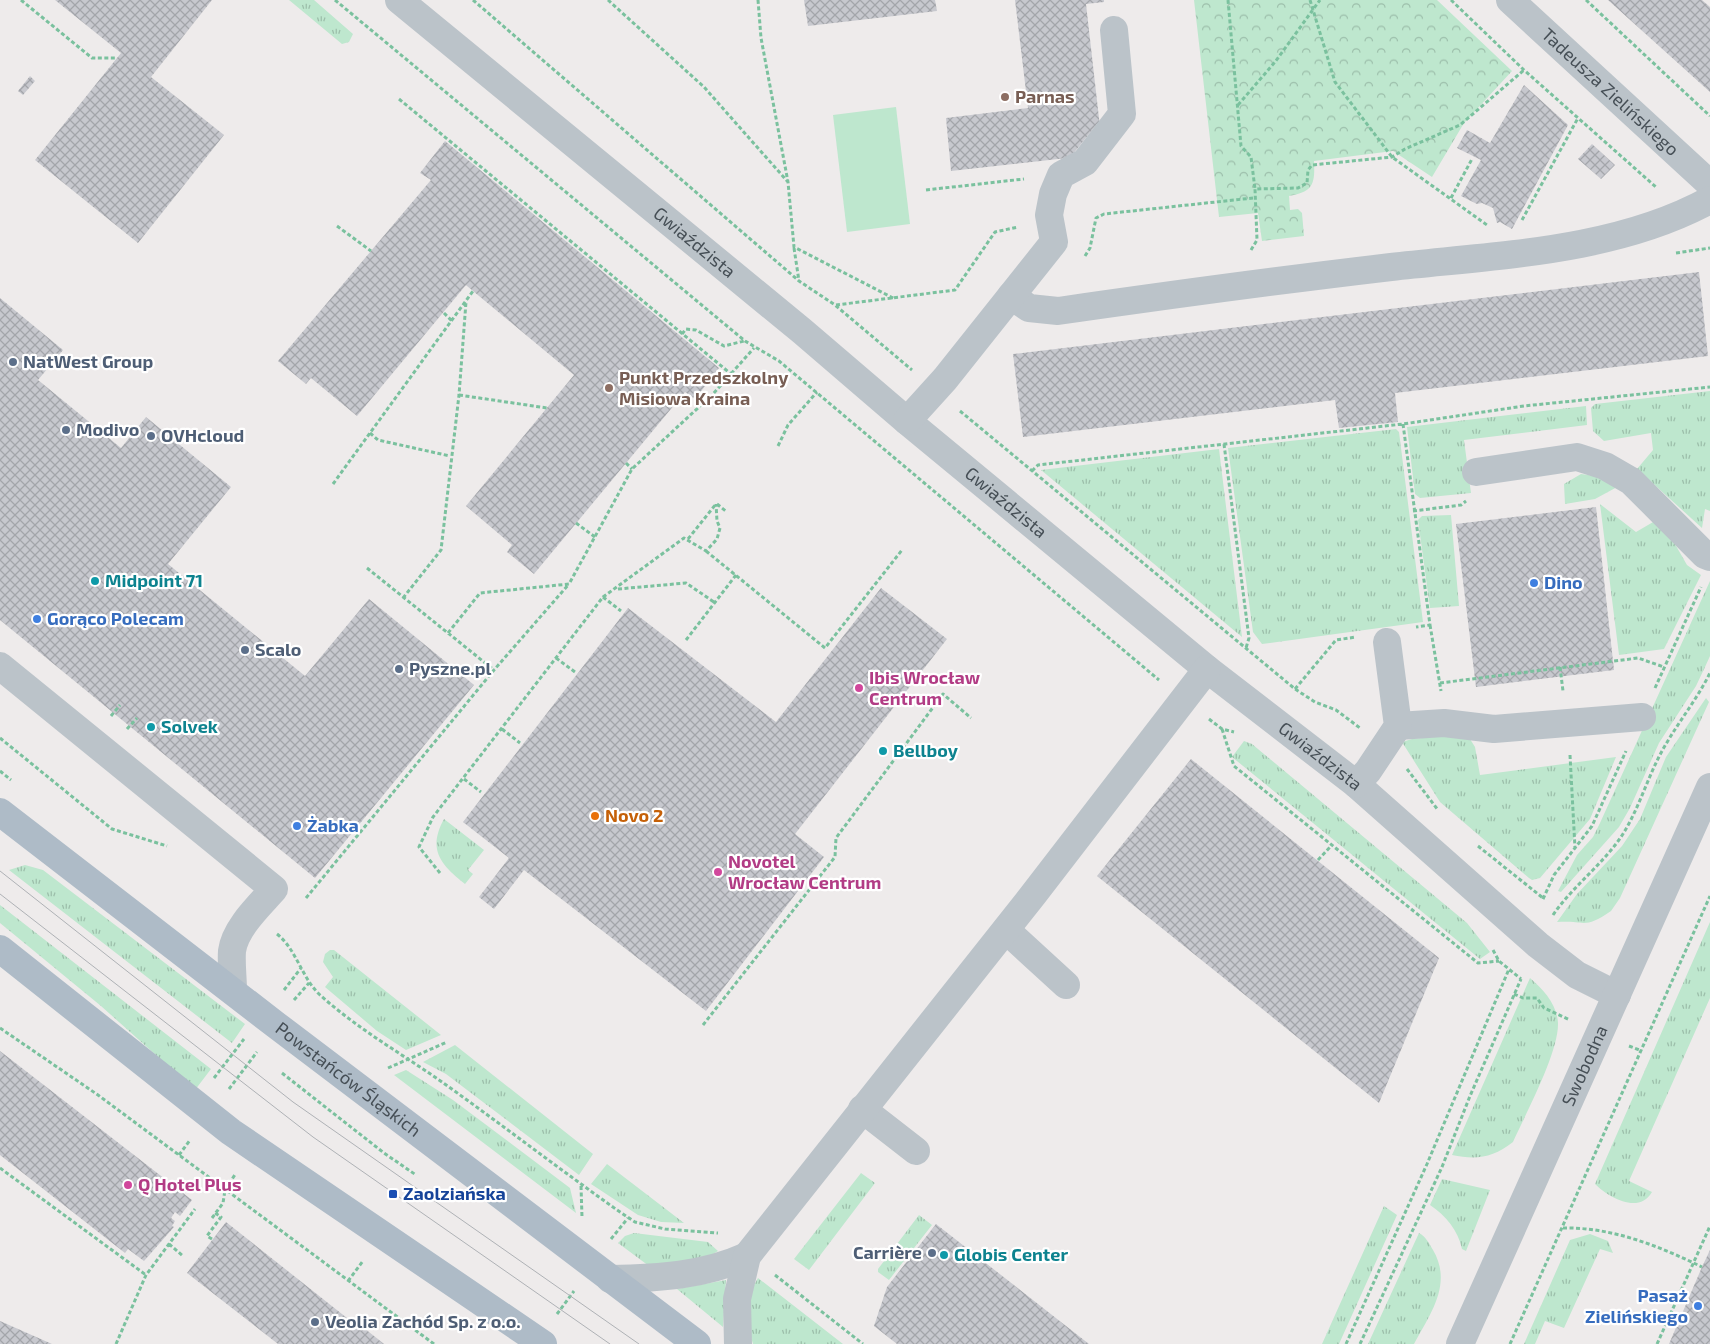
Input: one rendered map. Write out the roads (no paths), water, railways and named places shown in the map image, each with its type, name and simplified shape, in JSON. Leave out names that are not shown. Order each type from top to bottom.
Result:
[{"type":"main road","name":"Powstańców Śląskich","points":[[0,812],[270,1020],[697,1344]]},
{"type":"main road","points":[[0,949],[202,1109],[303,1183],[543,1344]]},
{"type":"street","name":"Gwiaździsta","points":[[399,0],[802,331],[907,421],[1208,669],[1356,784],[1538,945],[1577,975],[1617,995]]},
{"type":"street","name":"Tadeusza Zielińskiego","points":[[1510,0],[1710,184]]},
{"type":"street","points":[[907,421],[1054,242],[1049,215],[1053,194],[1061,175],[1085,162],[1122,114],[1114,30]]},
{"type":"street","points":[[1011,296],[1029,308],[1058,311],[1267,282],[1475,258],[1614,238],[1685,213],[1710,200]]},
{"type":"street","points":[[1476,472],[1577,457],[1606,466],[1631,481],[1705,555],[1710,557]]},
{"type":"street","points":[[1374,639],[1391,736]]},
{"type":"street","points":[[0,666],[274,889],[239,932],[232,951],[233,991]]},
{"type":"street","points":[[738,1344],[737,1299],[747,1256],[1006,930],[1208,669]]},
{"type":"street","points":[[1356,784],[1368,771],[1391,736],[1444,723],[1494,729],[1642,717]]},
{"type":"street","name":"Swobodna","points":[[1460,1344],[1710,787]]},
{"type":"street","points":[[1006,930],[1066,985]]},
{"type":"street","points":[[862,1109],[916,1152]]},
{"type":"street","points":[[610,1279],[688,1275],[747,1256]]},
{"type":"tram line","points":[[0,871],[293,1102],[639,1344]]},
{"type":"tram line","points":[[0,894],[313,1137],[610,1344]]},
{"type":"place","name":"Parnas","points":[[1005,97]]},
{"type":"place","name":"NatWest Group","points":[[13,362]]},
{"type":"place","name":"Punkt Przedszkolny Misiowa Kraina","points":[[609,388]]},
{"type":"place","name":"Modivo","points":[[66,430]]},
{"type":"place","name":"OVHcloud","points":[[151,436]]},
{"type":"place","name":"Midpoint 71","points":[[95,581]]},
{"type":"place","name":"Dino","points":[[1534,583]]},
{"type":"place","name":"Gorąco Polecam","points":[[37,619]]},
{"type":"place","name":"Scalo","points":[[245,650]]},
{"type":"place","name":"Pyszne.pl","points":[[399,669]]},
{"type":"place","name":"Ibis Wrocław Centrum","points":[[859,688]]},
{"type":"place","name":"Solvek","points":[[151,727]]},
{"type":"place","name":"Bellboy","points":[[883,751]]},
{"type":"place","name":"Novo 2","points":[[595,816]]},
{"type":"place","name":"Żabka","points":[[297,826]]},
{"type":"place","name":"Novotel Wrocław Centrum","points":[[718,872]]},
{"type":"place","name":"Q Hotel Plus","points":[[128,1185]]},
{"type":"place","name":"Zaolziańska","points":[[393,1194]]},
{"type":"place","name":"Carrière","points":[[932,1253]]},
{"type":"place","name":"Globis Center","points":[[944,1255]]},
{"type":"place","name":"Pasaż Zielińskiego","points":[[1698,1306]]},
{"type":"place","name":"Veolia Zachód Sp. z o.o.","points":[[315,1322]]}]
